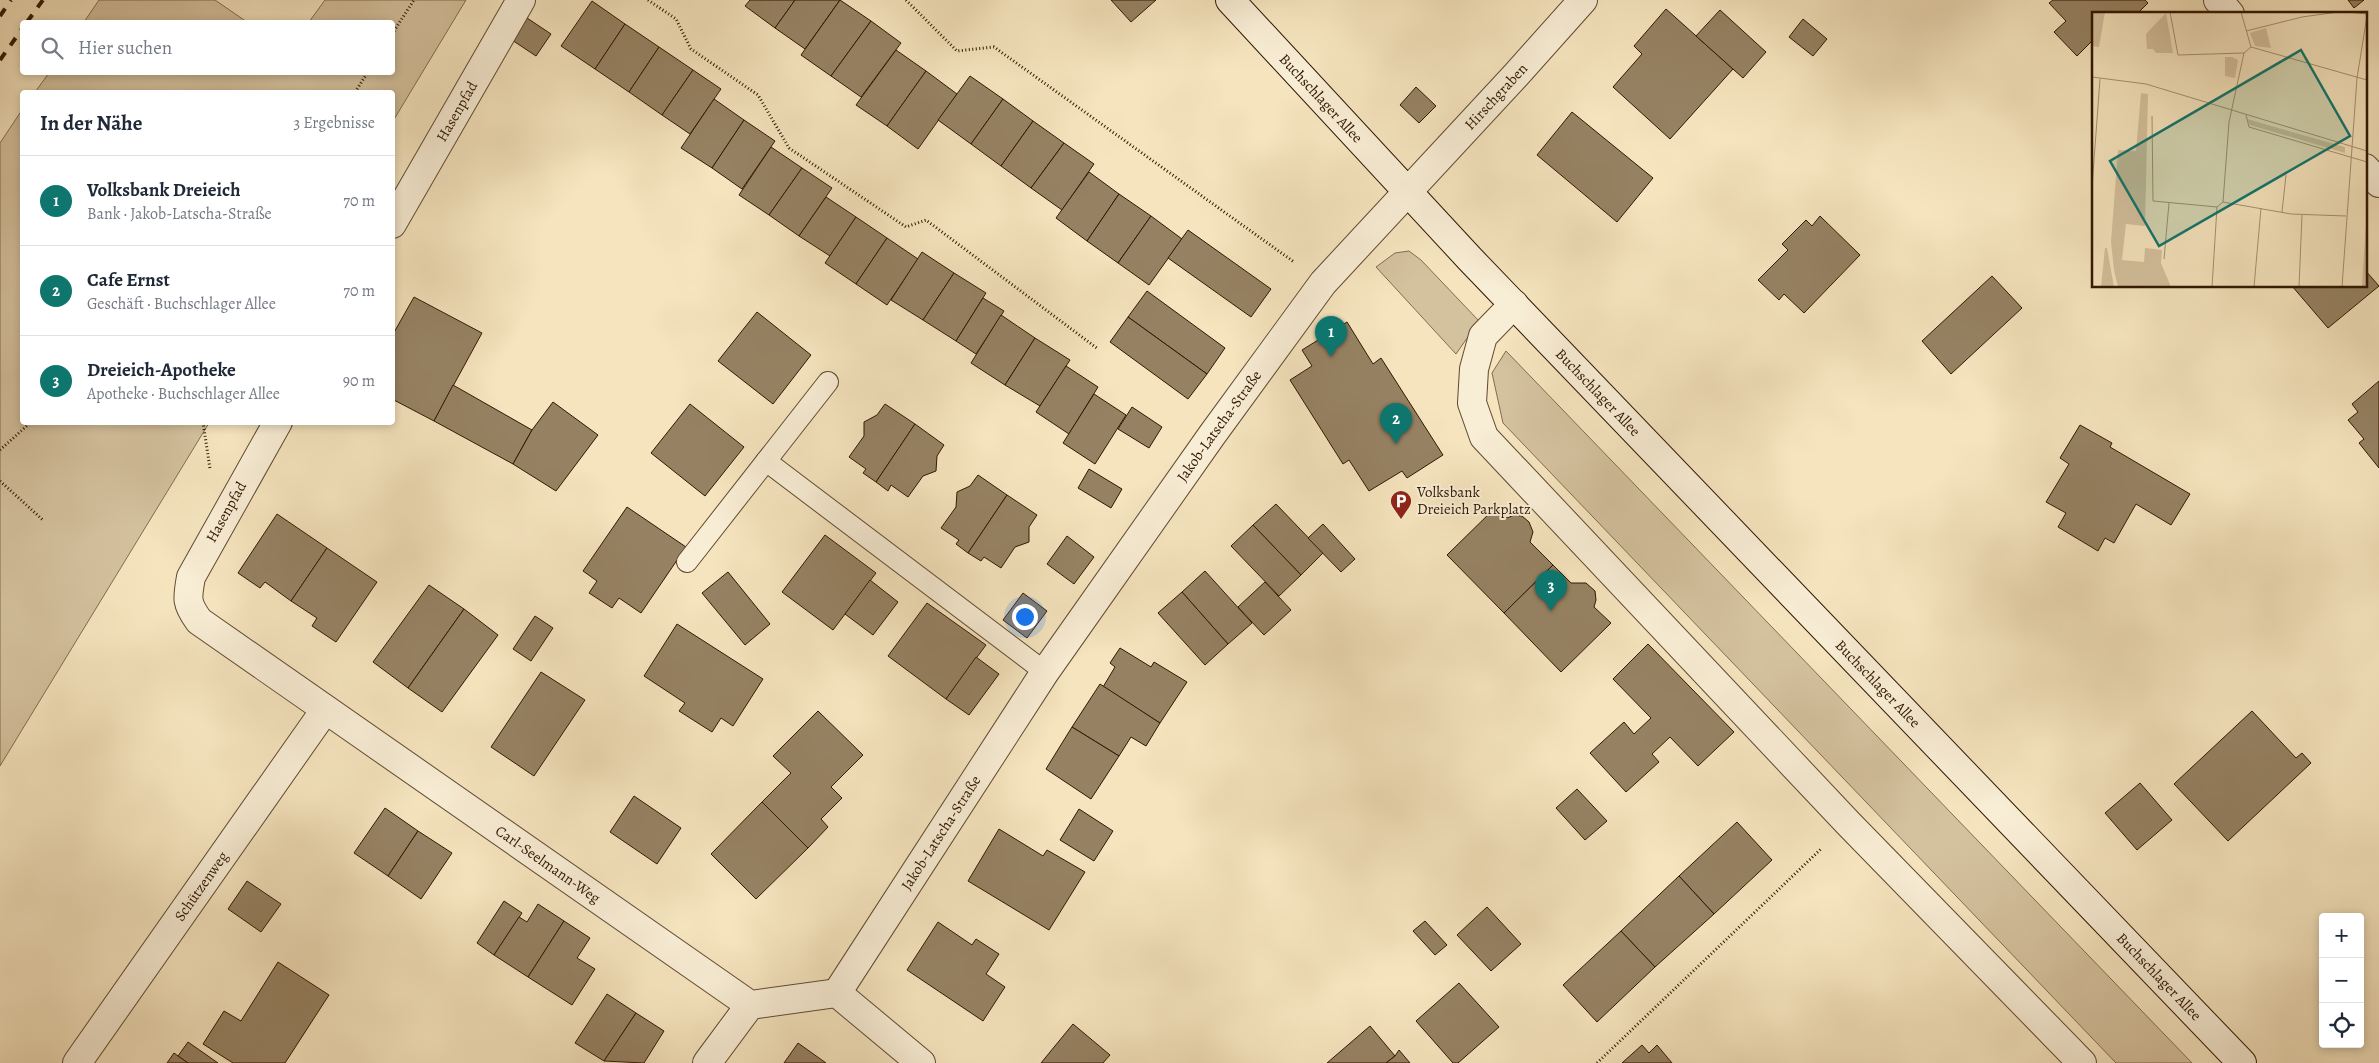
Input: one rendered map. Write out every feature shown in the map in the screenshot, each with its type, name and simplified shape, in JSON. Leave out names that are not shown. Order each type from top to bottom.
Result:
[{"type":"street","name":"Hasenpfad","points":[[395,219],[521,0]]},
{"type":"street","name":"Buchschlager Allee","points":[[1230,0],[1407,192],[2242,1063]]},
{"type":"street","name":"Hirschgraben","points":[[1407,192],[1582,0]]},
{"type":"street","points":[[2218,0],[2228,12]]},
{"type":"street","points":[[2366,169],[2379,182]]},
{"type":"street","name":"Jakob-Latscha-Straße","points":[[837,993],[1045,672],[1218,427],[1323,283],[1407,192]]},
{"type":"street","points":[[1514,304],[1483,336],[1474,369],[1472,403],[1484,438],[1848,823],[2082,1063]]},
{"type":"street","name":"Hasenpfad","points":[[189,607],[188,593],[191,577],[276,425]]},
{"type":"street","name":"Carl-Seelmann-Weg","points":[[189,607],[199,621],[750,1005]]},
{"type":"street","name":"Schützenweg","points":[[78,1063],[325,710]]},
{"type":"street","points":[[707,1063],[750,1005],[837,993],[921,1063]]},
{"type":"lane","points":[[687,562],[828,382]]},
{"type":"lane","points":[[766,461],[1045,672]]},
{"type":"path","points":[[395,29],[414,0]]},
{"type":"path","points":[[648,0],[676,19],[691,49],[758,95],[789,148],[906,227],[926,220],[1098,349]]},
{"type":"path","points":[[906,0],[957,51],[994,47],[1323,283]]},
{"type":"path","points":[[356,90],[366,75]]},
{"type":"path","points":[[0,450],[28,425]]},
{"type":"path","points":[[0,481],[44,521]]},
{"type":"path","points":[[1597,1063],[1848,823]]},
{"type":"shaded area","points":[[99,0],[215,0],[244,20],[85,20]]},
{"type":"shaded area","points":[[325,0],[466,0],[395,118],[395,90],[36,90],[48,75],[395,75],[395,20],[310,20]]},
{"type":"shaded area","points":[[20,113],[20,425],[208,425],[0,766],[0,143]]},
{"type":"shaded area","points":[[1409,251],[1421,260],[1479,321],[1456,354],[1376,267],[1395,253]]},
{"type":"shaded area","points":[[1506,351],[2192,1063],[2116,1063],[1503,423],[1492,373]]},
{"type":"building","points":[[750,0],[795,0],[775,28],[745,6]]},
{"type":"building","points":[[795,0],[840,0],[805,49],[775,28]]},
{"type":"building","points":[[840,0],[871,21],[831,76],[801,55]]},
{"type":"building","points":[[1111,0],[1156,0],[1131,22]]},
{"type":"building","points":[[2053,0],[2145,0],[2148,3],[2139,12],[2092,12],[2092,41],[2077,56],[2054,32],[2066,21],[2049,3]]},
{"type":"building","points":[[2348,0],[2364,0],[2354,8]]},
{"type":"building","points":[[592,1],[625,24],[595,69],[561,46]]},
{"type":"building","points":[[1666,9],[1733,69],[1670,139],[1613,87],[1642,54],[1634,46]]},
{"type":"building","points":[[1720,10],[1766,52],[1743,78],[1696,36]]},
{"type":"building","points":[[527,18],[551,34],[536,56],[512,40]]},
{"type":"building","points":[[1803,19],[1827,39],[1813,56],[1789,37]]},
{"type":"building","points":[[871,21],[901,43],[861,97],[831,76]]},
{"type":"building","points":[[625,24],[659,47],[629,92],[595,69]]},
{"type":"building","points":[[659,47],[693,70],[662,115],[629,92]]},
{"type":"building","points":[[896,50],[926,71],[887,126],[856,105]]},
{"type":"building","points":[[693,70],[721,89],[690,134],[662,115]]},
{"type":"building","points":[[926,71],[957,94],[918,149],[887,126]]},
{"type":"building","points":[[970,76],[1003,99],[971,144],[938,120]]},
{"type":"building","points":[[1416,87],[1436,106],[1419,123],[1400,105]]},
{"type":"building","points":[[714,99],[744,120],[712,168],[681,148]]},
{"type":"building","points":[[1003,99],[1033,121],[1001,166],[971,144]]},
{"type":"building","points":[[1572,112],[1653,178],[1617,222],[1537,155]]},
{"type":"building","points":[[744,120],[775,141],[742,189],[712,168]]},
{"type":"building","points":[[1033,121],[1064,143],[1031,188],[1001,166]]},
{"type":"building","points":[[1064,143],[1094,164],[1062,210],[1031,188]]},
{"type":"building","points":[[771,147],[802,168],[769,215],[739,195]]},
{"type":"building","points":[[802,168],[832,188],[799,236],[769,215]]},
{"type":"building","points":[[1089,172],[1119,194],[1087,241],[1056,218]]},
{"type":"building","points":[[1119,194],[1151,216],[1118,263],[1087,241]]},
{"type":"building","points":[[826,197],[856,217],[830,256],[799,236]]},
{"type":"building","points":[[1151,216],[1182,239],[1149,285],[1118,263]]},
{"type":"building","points":[[1820,216],[1860,255],[1804,313],[1784,294],[1779,300],[1758,280],[1788,250],[1782,244],[1806,220],[1812,226]]},
{"type":"building","points":[[856,217],[887,238],[856,284],[825,263]]},
{"type":"building","points":[[1188,230],[1271,289],[1251,317],[1168,258]]},
{"type":"building","points":[[887,238],[918,259],[887,305],[856,284]]},
{"type":"building","points":[[922,252],[954,273],[923,320],[891,300]]},
{"type":"building","points":[[2366,271],[2379,286],[2328,328],[2294,288],[2366,288]]},
{"type":"building","points":[[954,273],[986,293],[956,341],[923,320]]},
{"type":"building","points":[[1992,276],[2022,308],[1951,374],[1922,341]]},
{"type":"building","points":[[1147,291],[1225,348],[1207,374],[1128,317]]},
{"type":"building","points":[[414,297],[482,333],[434,421],[395,401],[395,331]]},
{"type":"building","points":[[983,298],[1004,311],[976,354],[956,341]]},
{"type":"building","points":[[757,312],[811,355],[773,404],[718,361]]},
{"type":"building","points":[[1001,315],[1035,338],[1005,385],[971,363]]},
{"type":"building","points":[[1128,317],[1207,374],[1188,399],[1110,342]]},
{"type":"building","points":[[1347,322],[1373,364],[1381,358],[1443,455],[1407,478],[1402,471],[1369,491],[1349,460],[1343,464],[1290,380],[1312,366],[1302,350]]},
{"type":"building","points":[[1035,338],[1070,360],[1040,406],[1005,385]]},
{"type":"building","points":[[1066,366],[1098,387],[1069,434],[1036,412]]},
{"type":"building","points":[[2379,381],[2379,468],[2359,443],[2364,439],[2348,420],[2358,412],[2352,404]]},
{"type":"building","points":[[453,385],[532,430],[513,464],[434,421]]},
{"type":"building","points":[[1094,394],[1126,415],[1095,464],[1063,443]]},
{"type":"building","points":[[553,402],[598,435],[556,491],[513,464],[532,430]]},
{"type":"building","points":[[690,404],[744,447],[705,496],[651,453]]},
{"type":"building","points":[[885,404],[915,424],[876,482],[863,473],[866,469],[849,457],[864,436],[864,422],[877,415]]},
{"type":"building","points":[[1132,407],[1162,427],[1149,448],[1118,429]]},
{"type":"building","points":[[915,424],[944,445],[937,456],[936,471],[923,476],[908,497],[891,485],[888,491],[876,482]]},
{"type":"building","points":[[2080,425],[2112,443],[2110,447],[2190,494],[2171,525],[2136,504],[2114,543],[2105,538],[2098,551],[2058,527],[2066,513],[2046,502],[2069,464],[2060,458]]},
{"type":"building","points":[[1089,469],[1122,489],[1111,508],[1078,488]]},
{"type":"building","points":[[978,475],[1007,495],[968,553],[956,544],[959,540],[941,528],[956,507],[957,492],[970,486]]},
{"type":"building","points":[[1007,495],[1037,515],[1029,527],[1029,542],[1015,547],[1001,568],[984,557],[981,561],[968,553]]},
{"type":"building","points":[[1276,504],[1323,553],[1301,575],[1253,525]]},
{"type":"building","points":[[627,507],[686,547],[641,613],[619,598],[612,608],[589,593],[597,581],[583,571]]},
{"type":"building","points":[[1496,507],[1507,518],[1514,515],[1522,516],[1529,522],[1533,532],[1530,542],[1553,565],[1504,613],[1447,555]]},
{"type":"building","points":[[277,514],[327,548],[291,601],[265,582],[260,588],[238,573]]},
{"type":"building","points":[[1323,524],[1355,559],[1341,572],[1308,538]]},
{"type":"building","points":[[1253,525],[1301,575],[1279,596],[1231,546]]},
{"type":"building","points":[[825,535],[876,573],[833,630],[782,592]]},
{"type":"building","points":[[1067,536],[1094,557],[1074,584],[1047,564]]},
{"type":"building","points":[[327,548],[377,582],[336,642],[312,626],[317,618],[291,601]]},
{"type":"building","points":[[1553,565],[1571,583],[1586,583],[1595,591],[1596,600],[1594,607],[1611,623],[1561,672],[1504,613]]},
{"type":"building","points":[[1205,571],[1252,623],[1228,644],[1182,592]]},
{"type":"building","points":[[728,572],[770,624],[745,645],[702,593]]},
{"type":"building","points":[[870,580],[898,602],[873,635],[845,614]]},
{"type":"building","points":[[1265,582],[1291,610],[1264,635],[1238,607]]},
{"type":"building","points":[[429,585],[464,609],[408,688],[373,662]]},
{"type":"building","points":[[1182,592],[1228,644],[1205,665],[1158,613]]},
{"type":"building","points":[[1023,593],[1047,611],[1027,638],[1003,620]]},
{"type":"building","points":[[927,603],[986,645],[946,699],[888,656]]},
{"type":"building","points":[[464,609],[498,635],[442,712],[408,688]]},
{"type":"building","points":[[535,616],[553,628],[531,661],[513,649]]},
{"type":"building","points":[[677,624],[763,679],[733,726],[721,718],[712,732],[679,711],[685,703],[644,676]]},
{"type":"building","points":[[1648,644],[1734,732],[1698,766],[1670,737],[1652,754],[1659,762],[1626,792],[1590,753],[1624,722],[1634,734],[1651,718],[1613,679]]},
{"type":"building","points":[[1120,648],[1151,667],[1154,662],[1187,682],[1160,723],[1103,687],[1115,667],[1110,663]]},
{"type":"building","points":[[976,657],[999,674],[969,715],[946,699]]},
{"type":"building","points":[[541,672],[585,700],[534,776],[491,747]]},
{"type":"building","points":[[1100,684],[1160,723],[1146,746],[1131,737],[1119,756],[1072,727]]},
{"type":"building","points":[[818,711],[863,755],[831,787],[842,798],[821,819],[828,827],[808,848],[762,802],[791,773],[773,756]]},
{"type":"building","points":[[2252,711],[2296,758],[2302,753],[2311,763],[2228,841],[2174,784]]},
{"type":"building","points":[[1072,727],[1119,756],[1091,799],[1046,769]]},
{"type":"building","points":[[2140,783],[2172,820],[2137,850],[2105,813]]},
{"type":"building","points":[[1577,789],[1607,821],[1585,840],[1556,808]]},
{"type":"building","points":[[634,796],[681,828],[657,864],[610,832]]},
{"type":"building","points":[[762,802],[808,848],[756,899],[711,854]]},
{"type":"building","points":[[385,808],[418,831],[388,876],[354,853]]},
{"type":"building","points":[[1079,809],[1113,831],[1094,861],[1060,840]]},
{"type":"building","points":[[1737,822],[1772,860],[1714,914],[1679,876]]},
{"type":"building","points":[[999,829],[1043,856],[1047,850],[1085,872],[1049,930],[968,881]]},
{"type":"building","points":[[418,831],[452,853],[421,899],[388,876]]},
{"type":"building","points":[[1679,876],[1714,914],[1655,967],[1621,931]]},
{"type":"building","points":[[247,881],[281,904],[261,932],[228,909]]},
{"type":"building","points":[[504,901],[522,913],[494,955],[477,943]]},
{"type":"building","points":[[538,904],[564,921],[528,977],[494,955],[519,917],[527,922]]},
{"type":"building","points":[[1487,907],[1521,944],[1491,971],[1457,935]]},
{"type":"building","points":[[564,921],[590,938],[577,958],[595,969],[572,1005],[528,977]]},
{"type":"building","points":[[1425,921],[1447,945],[1435,955],[1413,931]]},
{"type":"building","points":[[938,922],[972,945],[976,939],[999,954],[986,974],[1005,987],[983,1021],[907,970]]},
{"type":"building","points":[[1621,931],[1655,967],[1597,1022],[1563,985]]},
{"type":"building","points":[[278,962],[329,995],[285,1063],[233,1063],[203,1044],[224,1011],[241,1021]]},
{"type":"building","points":[[1459,983],[1499,1027],[1458,1063],[1453,1063],[1416,1021]]},
{"type":"building","points":[[607,994],[636,1013],[604,1061],[575,1043]]},
{"type":"building","points":[[636,1013],[664,1031],[644,1063],[604,1061]]},
{"type":"building","points":[[1073,1024],[1110,1055],[1103,1063],[1041,1063]]},
{"type":"building","points":[[1370,1026],[1395,1056],[1386,1063],[1327,1063]]},
{"type":"building","points":[[188,1042],[218,1063],[188,1063],[178,1056]]},
{"type":"building","points":[[798,1043],[826,1063],[784,1063]]},
{"type":"building","points":[[1642,1045],[1649,1053],[1657,1045],[1672,1063],[1622,1063]]},
{"type":"building","points":[[1399,1050],[1410,1063],[1386,1063],[1395,1056]]},
{"type":"building","points":[[174,1053],[178,1056],[188,1063],[167,1063]]},
{"type":"railway","points":[[0,16],[11,0]]},
{"type":"railway","points":[[28,20],[43,0]]},
{"type":"railway","points":[[0,60],[20,32]]},
{"type":"place","name":"Volksbank Dreieich","points":[[1331,357]]},
{"type":"place","name":"Cafe Ernst","points":[[1396,444]]},
{"type":"place","name":"Volksbank Dreieich Parkplatz","points":[[1401,520]]},
{"type":"place","name":"Dreieich-Apotheke","points":[[1551,611]]}]
